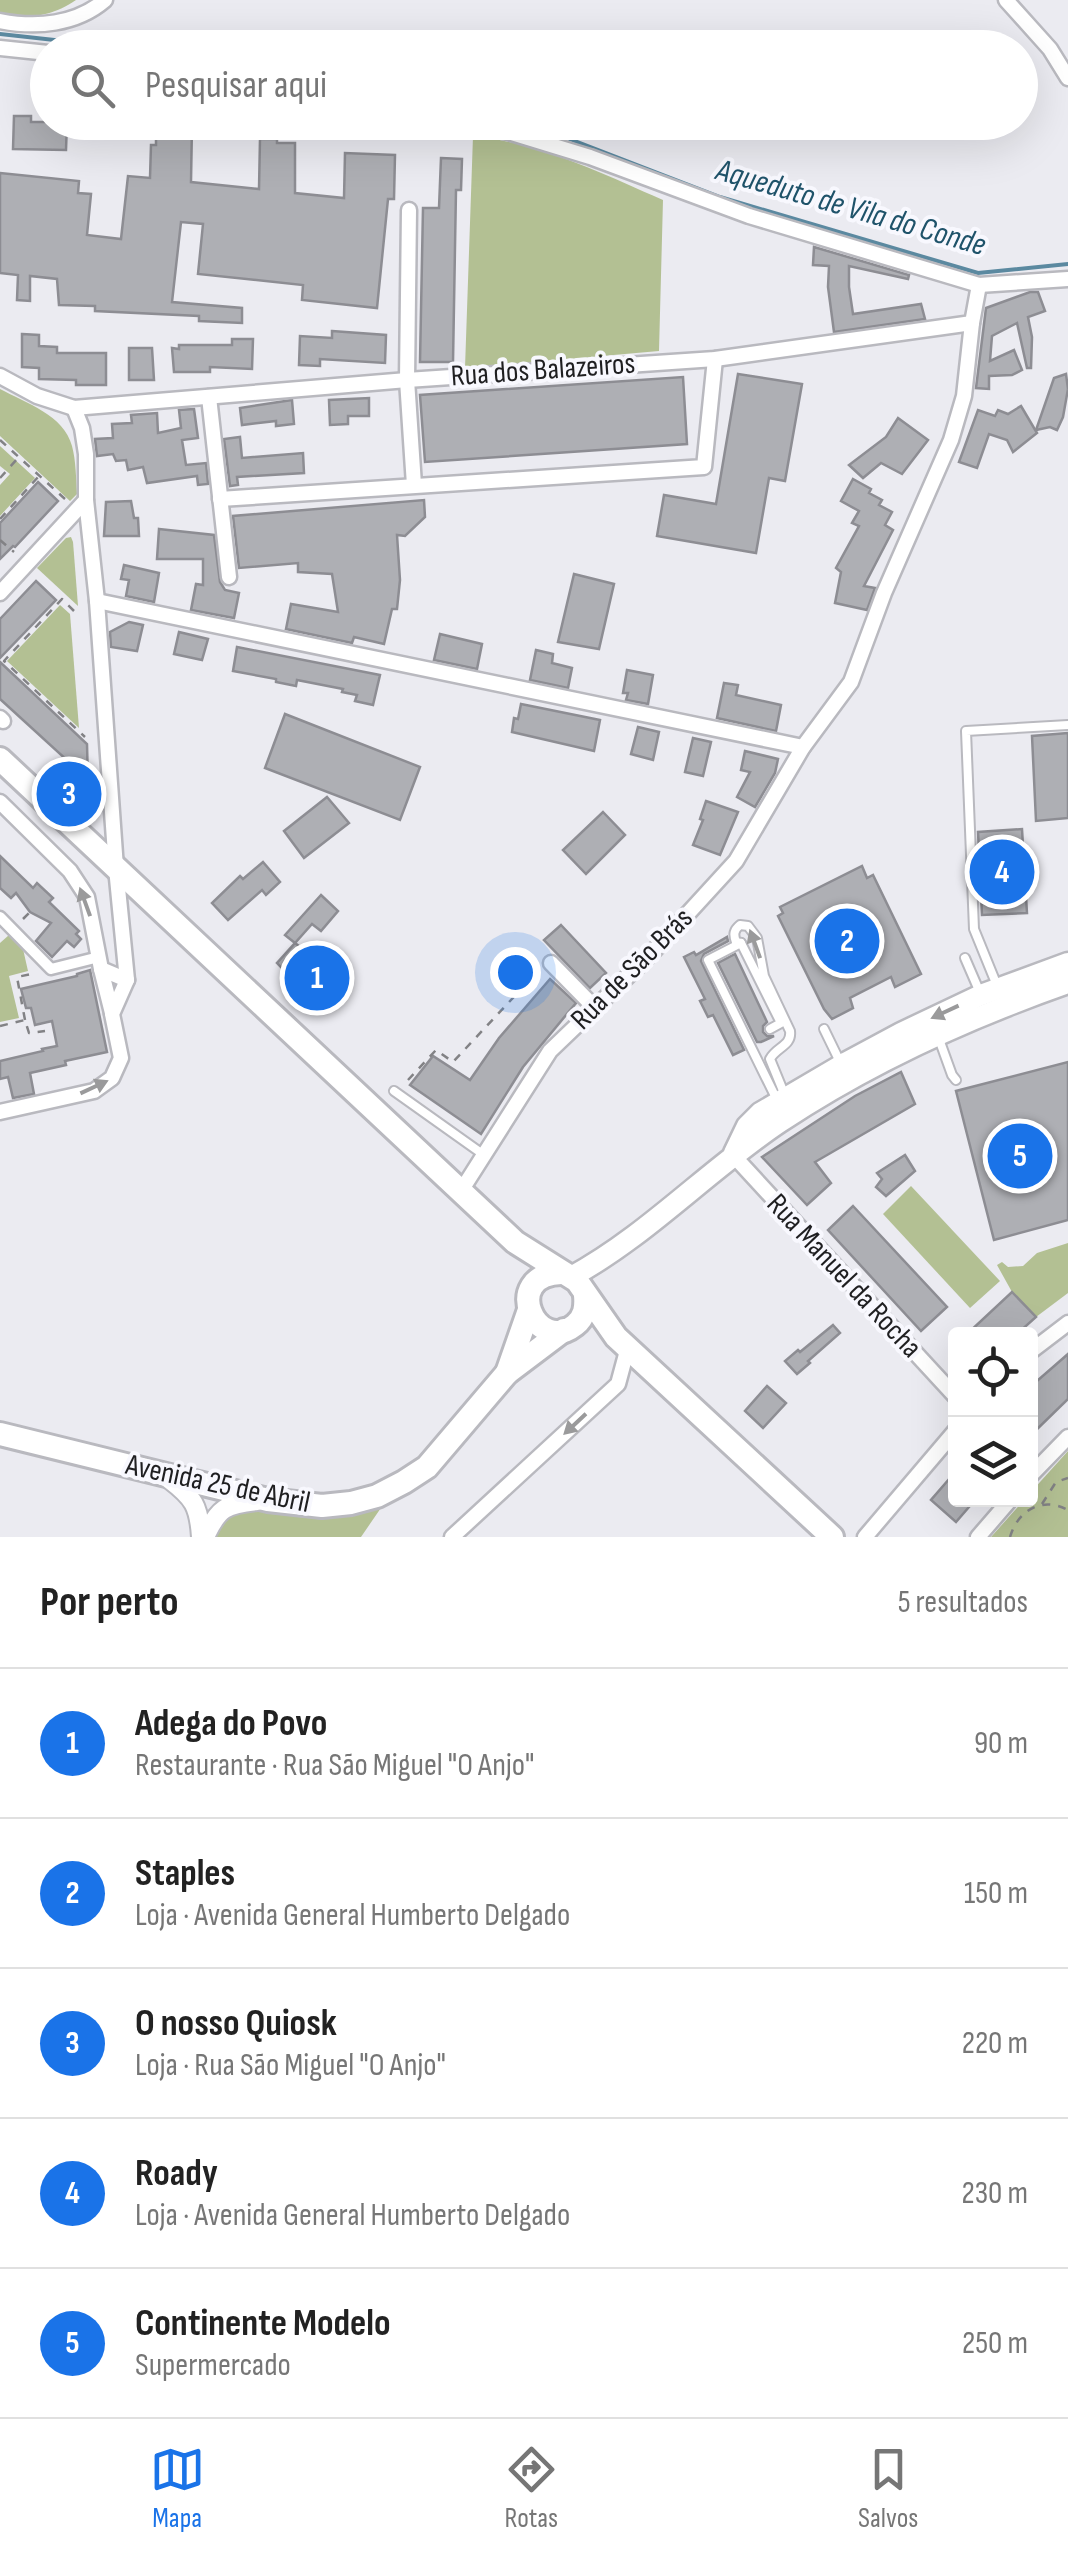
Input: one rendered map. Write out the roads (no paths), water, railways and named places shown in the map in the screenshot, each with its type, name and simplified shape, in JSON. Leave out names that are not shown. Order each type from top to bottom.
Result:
[{"type":"main road","points":[[0,759],[515,1242],[575,1284],[622,1342],[832,1537]]},
{"type":"main road","points":[[733,1155],[747,1126],[760,1114],[900,1032],[989,992],[1068,963]]},
{"type":"main road","points":[[575,1284],[733,1155],[796,1112],[907,1049],[1068,982]]},
{"type":"main road","points":[[515,1242],[532,1318],[546,1330],[569,1328],[622,1342]]},
{"type":"main road","points":[[528,1304],[536,1282],[552,1274],[575,1284],[584,1312],[569,1328]]},
{"type":"main road","name":"Avenida 25 de Abril","points":[[507,1374],[528,1304]]},
{"type":"main road","name":"Avenida 25 de Abril","points":[[0,1434],[268,1500],[322,1506],[351,1503],[376,1496],[426,1467],[507,1374],[569,1328]]},
{"type":"street","points":[[0,21],[45,26],[75,17],[105,0]]},
{"type":"street","points":[[1006,0],[1033,30]]},
{"type":"street","points":[[1038,36],[1068,78]]},
{"type":"street","points":[[0,48],[30,50]]},
{"type":"street","points":[[534,140],[749,216],[979,285],[1068,279]]},
{"type":"street","points":[[409,210],[407,380],[414,486]]},
{"type":"street","points":[[972,323],[979,285]]},
{"type":"street","name":"Rua dos Balazeiros","points":[[74,408],[715,359],[972,323]]},
{"type":"street","name":"Rua de São Brás","points":[[461,1191],[550,1051],[650,955],[736,861],[803,746],[851,682],[884,594],[951,440],[964,396],[972,323]]},
{"type":"street","points":[[220,499],[704,467],[715,359]]},
{"type":"street","points":[[0,376],[37,396],[74,408],[82,428],[127,980],[112,1014]]},
{"type":"street","points":[[209,397],[229,577]]},
{"type":"street","points":[[0,593],[86,500]]},
{"type":"street","points":[[97,601],[803,746]]},
{"type":"street","points":[[0,802],[70,871],[87,896],[121,1058],[112,1078],[94,1091],[0,1112]]},
{"type":"street","points":[[0,917],[51,969],[100,963],[127,980]]},
{"type":"street","points":[[546,965],[596,1008]]},
{"type":"street","name":"Rua Manuel da Rocha","points":[[733,1155],[948,1388]]},
{"type":"street","points":[[1038,1347],[1067,1327]]},
{"type":"street","points":[[452,1537],[618,1384],[622,1342]]},
{"type":"street","points":[[1038,1468],[1068,1437]]},
{"type":"street","points":[[865,1537],[948,1439]]},
{"type":"street","points":[[164,1476],[193,1500],[200,1512],[203,1537]]},
{"type":"street","points":[[203,1537],[222,1510],[235,1503],[268,1500]]},
{"type":"street","points":[[978,1537],[1004,1507]]},
{"type":"lane","points":[[989,992],[974,929],[966,731],[1068,725]]},
{"type":"lane","points":[[770,1029],[781,1023],[741,943],[736,942],[735,929],[740,925],[748,926],[757,938],[764,976],[790,1031],[791,1038],[770,1059],[782,1100]]},
{"type":"lane","points":[[741,943],[708,960],[782,1100]]},
{"type":"lane","points":[[965,958],[989,992]]},
{"type":"lane","points":[[752,992],[763,986]]},
{"type":"lane","points":[[729,1003],[740,998]]},
{"type":"lane","points":[[824,1029],[842,1066]]},
{"type":"lane","points":[[747,1040],[758,1035]]},
{"type":"lane","points":[[938,1035],[956,1080]]},
{"type":"lane","points":[[394,1091],[484,1155]]},
{"type":"waterway","name":"Aqueduto de Vila do Conde","points":[[0,34],[30,37]]},
{"type":"waterway","name":"Aqueduto de Vila do Conde","points":[[572,140],[720,197],[978,273],[1068,264]]},
{"type":"place","name":"O nosso Quiosk","points":[[69,794]]},
{"type":"place","name":"Roady","points":[[1002,872]]},
{"type":"place","name":"Staples","points":[[847,941]]},
{"type":"place","name":"Adega do Povo","points":[[317,978]]},
{"type":"place","name":"Continente Modelo","points":[[1020,1156]]}]
